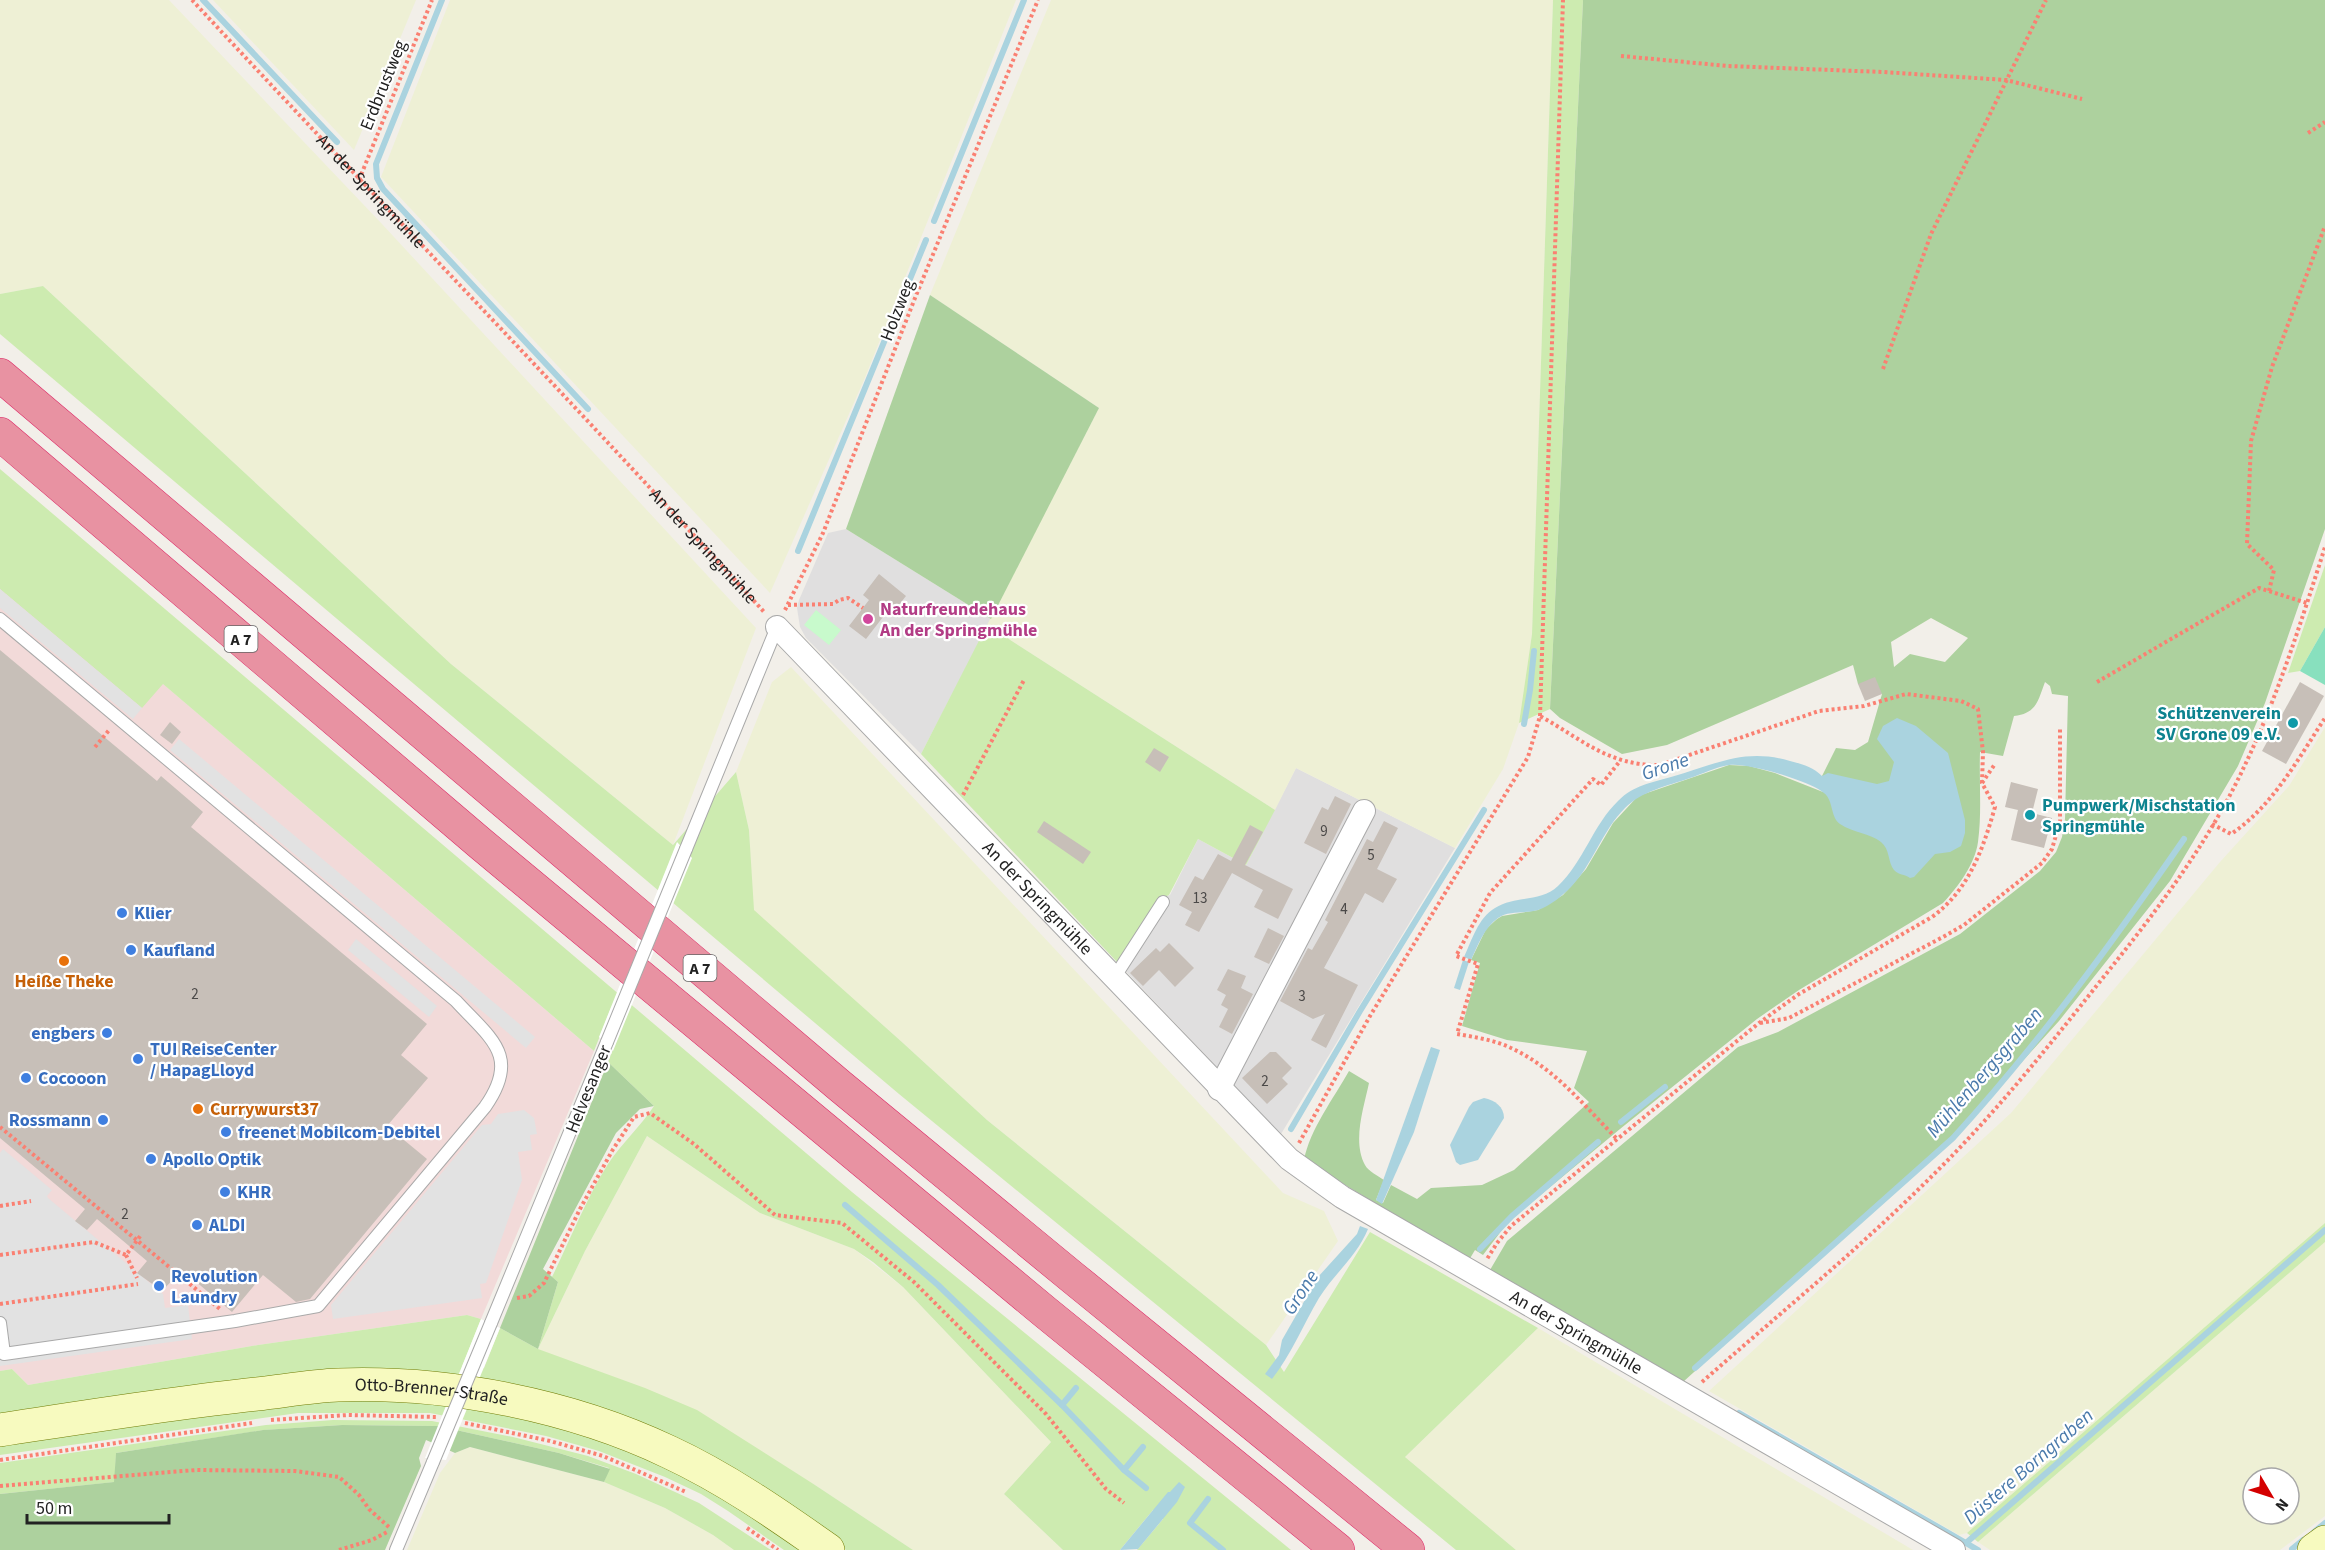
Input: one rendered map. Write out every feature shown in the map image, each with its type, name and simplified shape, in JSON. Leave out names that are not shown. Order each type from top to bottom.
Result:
[{"type":"highway","name":"A 7","points":[[0,375],[840,1086],[1408,1550]]},
{"type":"highway","name":"A 7","points":[[0,434],[481,844],[1036,1304],[1338,1550]]},
{"type":"main road","name":"Otto-Brenner-Straße","points":[[0,1430],[210,1399],[338,1385],[452,1389],[530,1405],[607,1426],[670,1452],[735,1488],[828,1550]]},
{"type":"main road","points":[[2314,1550],[2325,1542]]},
{"type":"street","name":"An der Springmühle","points":[[777,627],[1219,1089],[1289,1159],[1342,1197],[1953,1550]]},
{"type":"street","points":[[1219,1089],[1364,811]]},
{"type":"lane","points":[[0,619],[456,1001],[493,1041],[503,1071],[485,1107],[318,1305],[235,1321],[4,1354],[0,1323]]},
{"type":"lane","name":"Helvesanger","points":[[396,1550],[777,627]]},
{"type":"lane","points":[[1114,978],[1163,902]]},
{"type":"path","name":"An der Springmühle","points":[[192,0],[359,180],[639,474],[777,627]]},
{"type":"path","name":"Erdbrustweg","points":[[359,180],[432,0]]},
{"type":"path","name":"Holzweg","points":[[777,627],[823,533],[915,298],[1038,0]]},
{"type":"path","points":[[1289,1159],[1370,1016],[1528,757],[1540,716],[1563,0]]},
{"type":"path","points":[[1883,369],[1931,234],[2046,0]]},
{"type":"path","points":[[1622,56],[1728,66],[1883,72],[2006,80],[2082,99]]},
{"type":"path","points":[[2308,133],[2325,122]]},
{"type":"path","points":[[2270,591],[2274,570],[2247,544],[2251,441],[2272,367],[2325,226]]},
{"type":"path","points":[[1686,1397],[1880,1226],[1963,1144],[2036,1061],[2116,962],[2174,885],[2243,769],[2275,696],[2325,548]]},
{"type":"path","points":[[2097,682],[2259,588],[2307,603]]},
{"type":"path","points":[[788,605],[833,604],[848,598],[863,608]]},
{"type":"path","points":[[954,812],[1024,680]]},
{"type":"path","points":[[1478,1276],[1497,1243],[1511,1226],[1759,1023],[1799,994],[1945,908],[1963,887],[1983,849],[1995,807],[1982,783],[1983,752],[1978,709],[1961,701],[1906,694],[1864,706],[1819,711],[1660,765],[1638,766],[1620,761],[1591,747],[1540,716]]},
{"type":"path","points":[[2212,824],[2231,834],[2244,826],[2284,782],[2325,717]]},
{"type":"path","points":[[95,747],[120,719]]},
{"type":"path","points":[[1759,1023],[1788,1018],[1944,937],[1964,925],[2042,863],[2052,849],[2060,821],[2060,728]]},
{"type":"path","points":[[1616,1138],[1560,1080],[1535,1061],[1509,1047],[1457,1034],[1478,964],[1456,956],[1491,893],[1593,779],[1601,785],[1620,761]]},
{"type":"path","points":[[1982,783],[1995,764]]},
{"type":"path","points":[[499,1302],[529,1296],[544,1283],[612,1150],[634,1117],[650,1113],[694,1144],[775,1215],[842,1223],[914,1282],[1046,1414],[1107,1489],[1124,1503]]},
{"type":"path","points":[[0,1127],[235,1321]]},
{"type":"path","points":[[0,1206],[31,1201]]},
{"type":"path","points":[[126,1255],[141,1235]]},
{"type":"path","points":[[0,1255],[94,1242],[126,1255],[137,1278]]},
{"type":"path","points":[[0,1304],[138,1284]]},
{"type":"path","points":[[264,1421],[348,1415],[438,1417]]},
{"type":"path","points":[[0,1460],[253,1422]]},
{"type":"path","points":[[461,1422],[550,1441],[603,1456],[694,1495]]},
{"type":"path","points":[[0,1486],[196,1470],[295,1471],[339,1477],[359,1495],[369,1509],[392,1529],[372,1540],[339,1550]]},
{"type":"path","points":[[740,1523],[778,1550]]},
{"type":"shaded area","points":[[846,529],[991,619],[921,754],[806,638],[800,627],[797,608],[799,600],[828,533]]},
{"type":"shaded area","points":[[0,545],[594,1051],[481,1319],[467,1315],[258,1345],[28,1385],[12,1369],[0,1371]]},
{"type":"shaded area","points":[[0,589],[142,708],[133,719],[0,608]]},
{"type":"shaded area","points":[[179,739],[535,1037],[526,1048],[170,750]]},
{"type":"shaded area","points":[[1296,768],[1455,848],[1281,1134],[1117,962],[1160,898],[1170,895],[1198,839],[1246,865]]},
{"type":"shaded area","points":[[356,939],[437,1006],[429,1017],[348,950]]},
{"type":"shaded area","points":[[524,1110],[534,1118],[537,1134],[530,1135],[532,1150],[518,1152],[522,1180],[486,1283],[480,1284],[482,1298],[333,1319],[331,1305],[482,1125],[491,1124],[498,1114]]},
{"type":"shaded area","points":[[3,1149],[52,1190],[48,1198],[163,1294],[165,1308],[188,1305],[192,1339],[0,1366],[0,1153]]},
{"type":"green space","points":[[0,0],[169,0],[382,224],[756,628],[673,845],[451,664],[43,286],[0,294]]},
{"type":"green space","points":[[213,0],[416,0],[354,150]]},
{"type":"green space","points":[[450,0],[1016,0],[864,380],[770,593],[381,177]]},
{"type":"green space","points":[[1051,0],[1553,0],[1532,634],[1519,723],[1503,769],[1455,848],[1296,768],[1275,810],[987,625],[1099,408],[930,295]]},
{"type":"green space","points":[[1553,0],[1583,0],[1550,709],[1519,723],[1532,634]]},
{"type":"green space","points":[[1583,0],[2325,0],[2325,529],[2265,703],[2238,766],[2170,881],[2059,1021],[1953,1138],[1683,1382],[1490,1270],[1507,1241],[1738,1047],[1778,1032],[1960,934],[2040,871],[2056,852],[2062,837],[2065,819],[2068,696],[2052,694],[2050,686],[2045,682],[2038,701],[2032,709],[2027,713],[2014,716],[2003,756],[1980,752],[1978,842],[1965,875],[1943,903],[1799,990],[1757,1019],[1508,1222],[1483,1255],[1475,1250],[1469,1260],[1304,1160],[1317,1125],[1349,1071],[1369,1083],[1360,1124],[1359,1145],[1366,1167],[1384,1180],[1376,1200],[1383,1203],[1391,1185],[1417,1199],[1431,1188],[1482,1185],[1514,1170],[1589,1102],[1574,1088],[1587,1051],[1507,1040],[1462,1026],[1480,963],[1471,960],[1486,929],[1502,916],[1538,910],[1563,895],[1586,869],[1613,823],[1638,796],[1729,765],[1749,766],[1775,773],[1823,792],[1822,776],[1836,748],[1855,750],[1868,742],[1882,694],[1858,684],[1853,665],[1667,745],[1622,754],[1560,718],[1550,709]],"holes":[[[1931,618],[1968,638],[1945,662],[1910,654],[1894,667],[1891,642]]]},
{"type":"green space","points":[[43,286],[451,664],[673,845],[736,772],[749,830],[754,910],[987,1120],[1266,1345],[1284,1372],[1370,1232],[1538,1328],[1405,1457],[1516,1550],[1456,1550],[899,1094],[0,334],[0,294]]},
{"type":"green space","points":[[930,295],[1099,408],[991,619],[846,529]]},
{"type":"green space","points":[[0,469],[852,1192],[1291,1550],[1137,1550],[1163,1519],[1153,1510],[1120,1550],[1063,1550],[1004,1494],[1051,1442],[903,1287],[854,1249],[760,1213],[647,1136],[585,1251],[538,1349],[558,1282],[552,1277],[585,1205],[608,1164],[654,1106],[608,1062],[625,1020],[611,1008],[594,1051],[163,684],[142,708],[0,589]]},
{"type":"green space","points":[[2325,565],[2325,627],[2300,671],[2288,673]]},
{"type":"green space","points":[[816,610],[841,630],[829,645],[804,625]]},
{"type":"green space","points":[[987,625],[1275,810],[1246,865],[1198,839],[1169,895],[1160,899],[1117,962],[921,754]]},
{"type":"green space","points":[[2325,627],[2325,685],[2300,671]]},
{"type":"green space","points":[[791,667],[1283,1193],[1324,1211],[1338,1241],[1266,1345],[987,1120],[753,910],[749,830],[736,772],[772,682]]},
{"type":"green space","points":[[2325,727],[2325,1223],[1967,1533],[1959,1535],[1709,1391],[2011,1113],[2220,862],[2289,786]]},
{"type":"green space","points":[[608,1062],[654,1106],[640,1109],[616,1133],[543,1269],[558,1282],[538,1349],[500,1328]]},
{"type":"green space","points":[[647,1136],[760,1213],[854,1249],[903,1287],[1051,1442],[1004,1494],[1063,1550],[913,1550],[815,1485],[538,1349],[585,1251]]},
{"type":"green space","points":[[2325,1223],[2325,1242],[1978,1542],[1967,1533]]},
{"type":"green space","points":[[2325,1242],[2325,1516],[2280,1550],[1990,1550],[1978,1542]]},
{"type":"green space","points":[[467,1315],[481,1319],[462,1367],[484,1368],[500,1328],[538,1349],[645,1388],[697,1410],[913,1550],[846,1550],[802,1516],[492,1385],[0,1416],[0,1371],[12,1369],[28,1385],[258,1345]]},
{"type":"green space","points":[[1538,1328],[1913,1550],[1516,1550],[1405,1457]]},
{"type":"green space","points":[[403,1398],[561,1424],[707,1485],[808,1550],[784,1550],[701,1494],[599,1451],[546,1436],[430,1413],[298,1413],[0,1455],[0,1442],[270,1402]]},
{"type":"green space","points":[[333,1420],[432,1421],[513,1437],[588,1456],[636,1474],[699,1503],[771,1550],[734,1550],[713,1535],[665,1508],[604,1482],[609,1468],[559,1453],[438,1426],[342,1425],[264,1430],[116,1453],[115,1482],[0,1494],[0,1463],[266,1425]]},
{"type":"green space","points":[[342,1425],[438,1426],[559,1453],[610,1469],[604,1482],[470,1447],[455,1453],[426,1440],[419,1458],[421,1466],[385,1550],[0,1550],[0,1494],[114,1482],[116,1453],[263,1430]]},
{"type":"green space","points":[[470,1447],[604,1482],[665,1508],[713,1535],[734,1550],[407,1550],[440,1473],[455,1453]]},
{"type":"water","points":[[1897,718],[1916,726],[1948,753],[1965,820],[1965,833],[1961,846],[1950,852],[1935,854],[1914,877],[1910,878],[1894,870],[1886,848],[1881,842],[1840,824],[1827,796],[1817,788],[1763,769],[1729,765],[1655,790],[1632,802],[1617,817],[1579,878],[1567,890],[1542,908],[1507,914],[1498,918],[1485,932],[1471,960],[1464,957],[1476,930],[1489,912],[1511,901],[1543,895],[1558,886],[1575,866],[1609,811],[1630,791],[1729,759],[1758,756],[1799,763],[1822,776],[1828,773],[1877,784],[1889,781],[1894,762],[1877,739],[1883,726]]},
{"type":"water","points":[[1463,960],[1469,962],[1460,990],[1454,988]]},
{"type":"water","points":[[1431,1047],[1440,1050],[1414,1132],[1382,1204],[1376,1200]]},
{"type":"water","points":[[1484,1098],[1498,1105],[1504,1118],[1478,1160],[1460,1165],[1456,1162],[1450,1145],[1469,1107],[1473,1102]]},
{"type":"water","points":[[1360,1226],[1368,1229],[1363,1239],[1319,1298],[1291,1350],[1272,1379],[1265,1374],[1279,1355],[1282,1340],[1318,1277],[1357,1234]]},
{"type":"water","points":[[1179,1482],[1185,1487],[1177,1502],[1138,1549],[1120,1550],[1168,1492]]},
{"type":"pier","points":[[677,842],[692,858],[613,1051],[599,1037]]},
{"type":"pier","points":[[481,1319],[500,1328],[446,1460],[425,1458]]},
{"type":"building","points":[[879,574],[906,596],[890,616],[886,613],[866,639],[849,626],[869,600],[863,595]]},
{"type":"building","points":[[0,650],[157,781],[161,776],[203,812],[191,827],[427,1024],[401,1055],[428,1078],[387,1126],[427,1159],[310,1299],[296,1302],[263,1275],[232,1312],[182,1270],[162,1291],[137,1273],[147,1261],[97,1219],[87,1230],[75,1221],[85,1209],[0,1138]]},
{"type":"building","points":[[1875,677],[1882,694],[1865,701],[1858,684]]},
{"type":"building","name":"Schützenverein SV Grone 09 e.V.","points":[[2300,682],[2324,696],[2286,764],[2262,751]]},
{"type":"building","points":[[170,722],[181,732],[172,744],[160,735]]},
{"type":"building","points":[[1154,748],[1169,757],[1160,772],[1145,762]]},
{"type":"building","name":"Pumpwerk/Mischstation Springmühle","points":[[2011,782],[2038,789],[2032,813],[2052,818],[2044,848],[2011,840],[2018,810],[2005,807]]},
{"type":"building","points":[[1335,796],[1351,804],[1326,854],[1304,843],[1322,807],[1328,810]]},
{"type":"building","points":[[1044,821],[1091,852],[1083,864],[1037,832]]},
{"type":"building","points":[[1384,821],[1398,828],[1377,869],[1397,879],[1383,903],[1365,893],[1324,968],[1358,985],[1326,1048],[1311,1040],[1325,1014],[1313,1019],[1280,1001],[1308,948],[1312,950],[1328,922],[1325,920],[1367,839],[1373,842]]},
{"type":"building","points":[[1250,825],[1263,832],[1245,865],[1293,889],[1278,919],[1254,907],[1263,890],[1232,873],[1199,932],[1185,925],[1192,912],[1179,905],[1195,876],[1203,880],[1218,854],[1231,861]]},
{"type":"building","points":[[1268,928],[1284,936],[1269,964],[1254,957]]},
{"type":"building","points":[[1169,943],[1194,968],[1175,987],[1159,970],[1143,986],[1130,973],[1156,948],[1160,952]]},
{"type":"building","points":[[1228,969],[1246,976],[1241,988],[1253,994],[1232,1034],[1219,1027],[1228,1009],[1221,1005],[1226,995],[1217,990]]},
{"type":"building","points":[[1270,1052],[1276,1052],[1292,1068],[1282,1078],[1288,1084],[1267,1104],[1242,1078]]},
{"type":"waterway","points":[[203,0],[337,142]]},
{"type":"waterway","points":[[442,0],[376,164],[377,178],[383,189],[588,409]]},
{"type":"waterway","points":[[934,221],[1024,0]]},
{"type":"waterway","points":[[798,551],[926,240]]},
{"type":"waterway","points":[[1524,724],[1534,651]]},
{"type":"waterway","points":[[1291,1129],[1360,1011],[1484,810]]},
{"type":"waterway","name":"Mühlenbergsgraben","points":[[1695,1368],[1953,1138],[2015,1067],[2073,993],[2184,839]]},
{"type":"waterway","points":[[1621,1122],[1665,1087]]},
{"type":"waterway","points":[[1480,1249],[1512,1216],[1598,1142]]},
{"type":"waterway","points":[[845,1205],[938,1285],[1062,1405],[1124,1470]]},
{"type":"waterway","name":"Düstere Borngraben","points":[[1739,1413],[1966,1543],[2325,1230]]},
{"type":"waterway","points":[[1062,1405],[1076,1388]]},
{"type":"waterway","points":[[1143,1447],[1124,1470],[1146,1488]]},
{"type":"waterway","points":[[1208,1499],[1190,1523],[1223,1550]]},
{"type":"waterway","points":[[2314,1532],[2325,1523]]},
{"type":"waterway","points":[[2292,1549],[2303,1540]]},
{"type":"waterway","points":[[1966,1543],[1978,1550]]},
{"type":"place","name":"Naturfreundehaus An der Springmühle","points":[[868,619]]},
{"type":"place","name":"Schützenverein SV Grone 09 e.V.","points":[[2293,723]]},
{"type":"place","name":"Pumpwerk/Mischstation Springmühle","points":[[2030,815]]},
{"type":"place","name":"Klier","points":[[122,913]]},
{"type":"place","name":"Kaufland","points":[[131,950]]},
{"type":"place","name":"Heiße Theke","points":[[64,961]]},
{"type":"place","name":"engbers","points":[[107,1033]]},
{"type":"place","name":"TUI ReiseCenter / HapagLloyd","points":[[138,1059]]},
{"type":"place","name":"Cocooon","points":[[26,1078]]},
{"type":"place","name":"Currywurst37","points":[[198,1109]]},
{"type":"place","name":"Rossmann","points":[[103,1120]]},
{"type":"place","name":"freenet Mobilcom-Debitel","points":[[226,1132]]},
{"type":"place","name":"Apollo Optik","points":[[151,1159]]},
{"type":"place","name":"KHR","points":[[225,1192]]},
{"type":"place","name":"ALDI","points":[[197,1225]]},
{"type":"place","name":"Revolution Laundry","points":[[159,1286]]},
{"type":"water label","name":"Grone","points":[[1665,766]]},
{"type":"water label","name":"Grone","points":[[1300,1292]]}]
